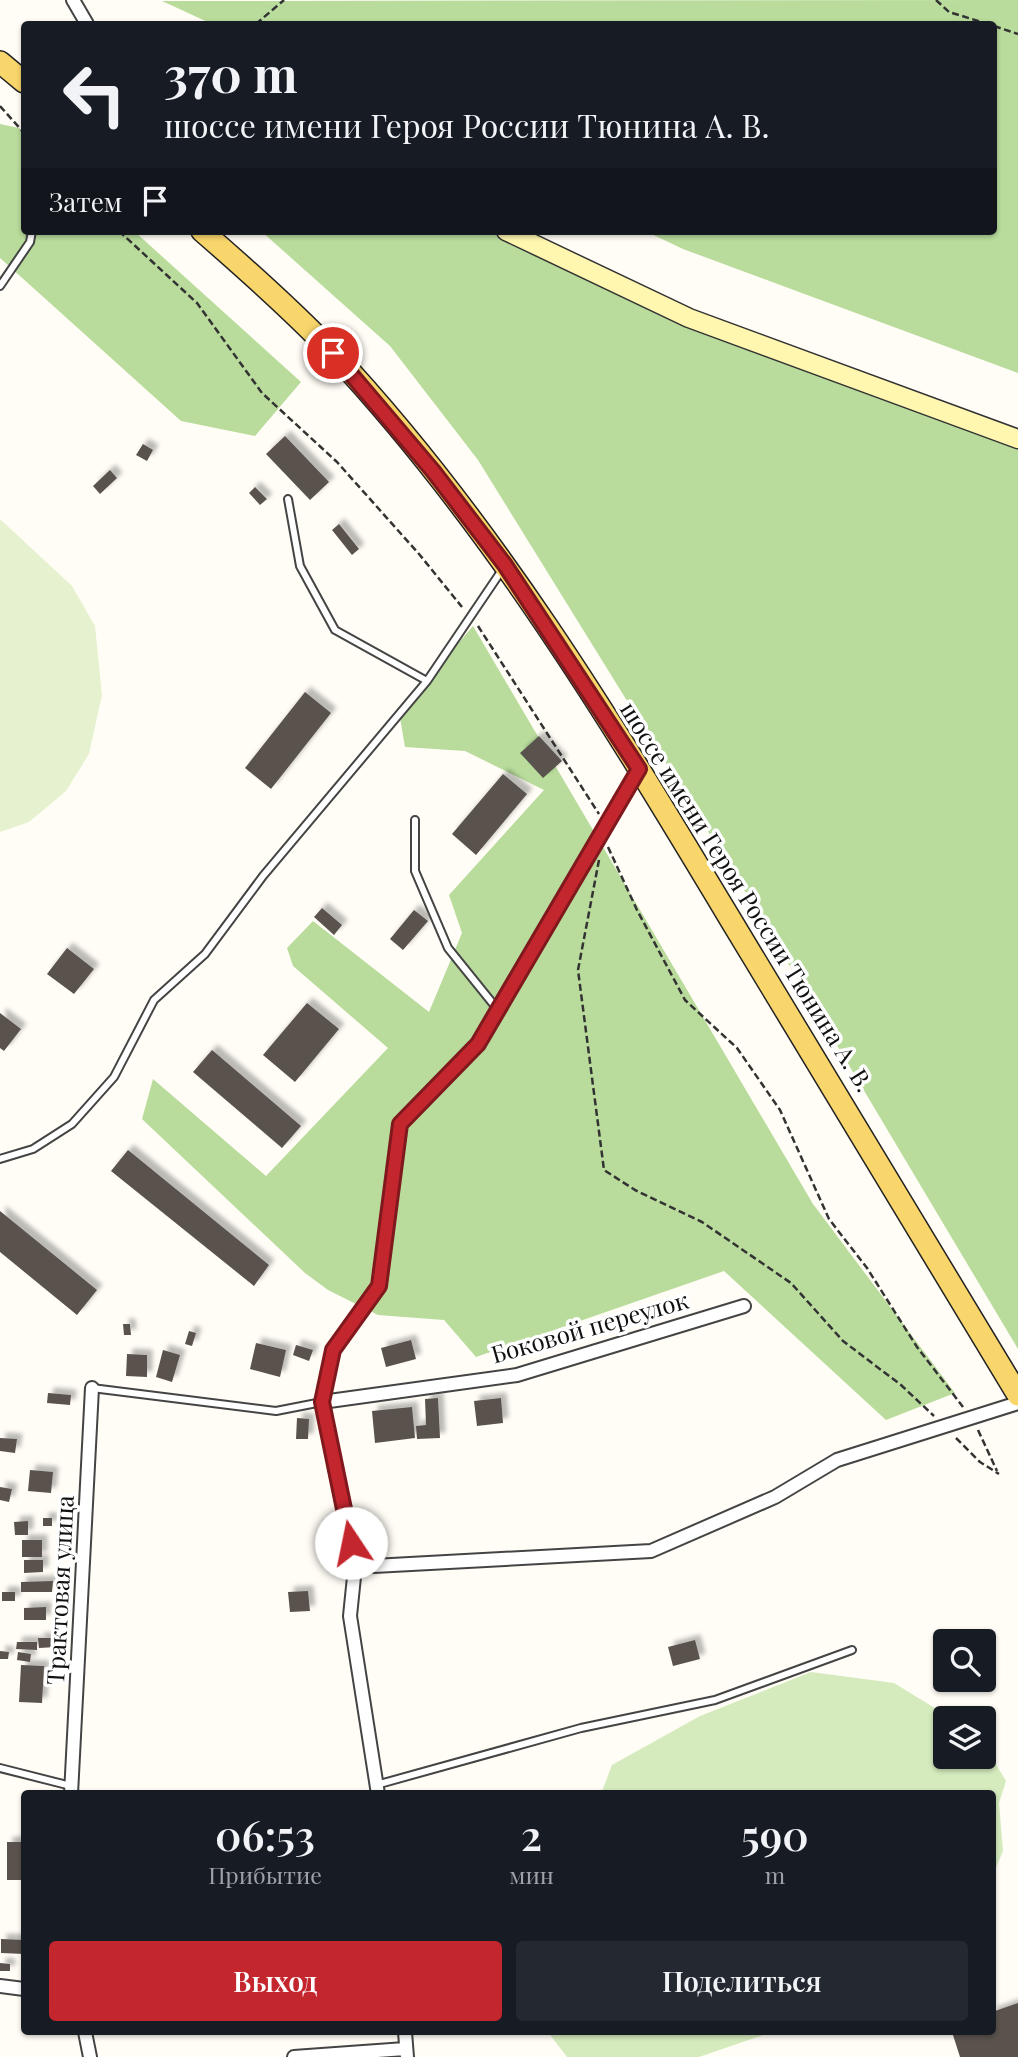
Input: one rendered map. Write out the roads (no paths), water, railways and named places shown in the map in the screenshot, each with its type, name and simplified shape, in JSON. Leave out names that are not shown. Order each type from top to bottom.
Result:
[{"type":"main road","points":[[0,62],[21,80]]},
{"type":"main road","name":"шоссе имени Героя России Тюнина А. В.","points":[[207,235],[333,353],[433,471],[505,565],[639,769],[1018,1395]]},
{"type":"street","points":[[73,0],[85,21]]},
{"type":"street","points":[[514,235],[689,318],[1018,439]]},
{"type":"street","name":"Боковой переулок","points":[[322,1402],[517,1375],[744,1306]]},
{"type":"street","name":"Трактовая улица","points":[[71,1790],[92,1388]]},
{"type":"street","points":[[322,1402],[355,1567],[350,1616],[377,1789]]},
{"type":"street","points":[[355,1567],[651,1551],[775,1497],[837,1460],[972,1419],[1018,1402]]},
{"type":"street","points":[[0,1986],[21,1989]]},
{"type":"street","points":[[86,2035],[90,2057]]},
{"type":"street","points":[[293,2057],[406,2053],[405,2035]]},
{"type":"lane","points":[[0,285],[30,242],[31,235]]},
{"type":"lane","points":[[288,499],[300,566],[335,630],[427,681]]},
{"type":"lane","points":[[0,1159],[33,1149],[72,1124],[114,1077],[154,1000],[205,954],[263,876],[427,681],[505,565]]},
{"type":"lane","points":[[92,1388],[276,1411],[322,1402],[333,1350],[379,1286],[400,1124],[478,1044],[639,769]]},
{"type":"lane","points":[[415,820],[415,871],[448,948],[498,1010]]},
{"type":"lane","points":[[377,1789],[581,1728],[715,1700],[852,1650]]},
{"type":"lane","points":[[0,1768],[71,1790]]}]
